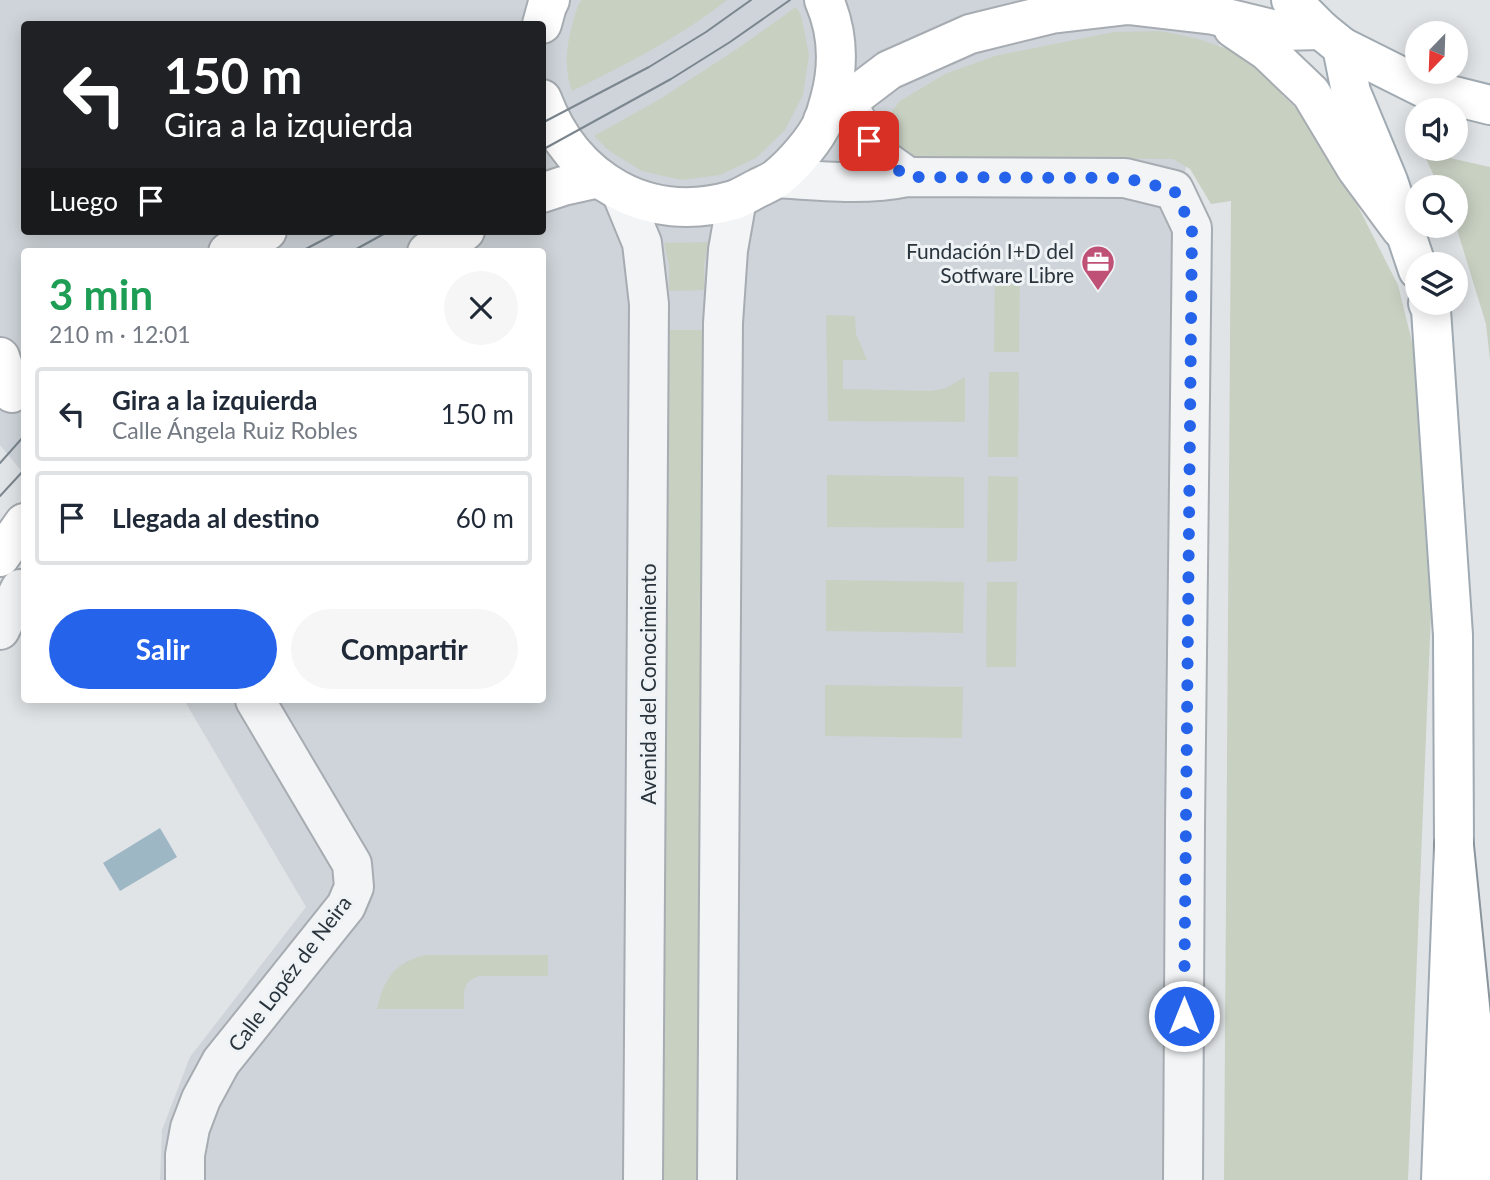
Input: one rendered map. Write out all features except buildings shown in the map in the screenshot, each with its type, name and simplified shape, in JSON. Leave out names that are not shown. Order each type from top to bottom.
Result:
[{"type":"main road","points":[[543,21],[550,0]]},
{"type":"main road","points":[[546,109],[562,140],[579,161],[610,185],[650,203],[673,207],[705,206],[737,199],[777,178],[806,149],[835,100],[837,51],[831,15],[824,0]]},
{"type":"main road","points":[[1291,0],[1331,38],[1426,89],[1490,105]]},
{"type":"main road","points":[[835,100],[889,70],[970,34],[1051,14],[1129,5],[1214,15],[1279,31],[1331,38]]},
{"type":"main road","points":[[1214,15],[1267,51],[1311,93],[1411,252]]},
{"type":"main road","points":[[1331,38],[1388,181],[1412,252]]},
{"type":"main road","points":[[546,192],[563,186],[610,185]]},
{"type":"main road","points":[[235,248],[260,235]]},
{"type":"main road","points":[[434,248],[458,235]]},
{"type":"main road","points":[[1430,315],[1453,635],[1454,846],[1441,1180]]},
{"type":"main road","points":[[0,357],[12,394]]},
{"type":"main road","points":[[0,557],[21,527]]},
{"type":"main road","points":[[1454,846],[1472,1026],[1473,1180]]},
{"type":"street","points":[[835,100],[877,155],[908,177]]},
{"type":"street","points":[[777,178],[883,182],[908,177],[1125,178],[1174,190],[1192,228],[1183,1180]]},
{"type":"street","name":"Avenida del Conocimiento","points":[[610,185],[642,243],[649,304],[643,1180]]},
{"type":"street","points":[[717,1180],[723,323],[728,250],[737,199]]},
{"type":"street","points":[[0,631],[20,589]]},
{"type":"street","name":"Calle Lopéz de Neira","points":[[185,1180],[185,1155],[190,1128],[201,1099],[221,1062],[346,906],[354,887],[352,864],[257,703]]},
{"type":"shaded area","points":[[0,0],[1231,0],[1174,212],[1165,1180],[160,1180],[162,1130],[190,1057],[306,907],[186,703],[546,703],[546,248],[21,248],[21,470],[0,445]]},
{"type":"shaded area","points":[[582,0],[727,0],[632,61],[572,91],[567,69],[569,37],[578,5]]},
{"type":"shaded area","points":[[796,7],[801,15],[809,55],[803,95],[785,130],[756,158],[720,175],[681,180],[642,171],[608,150],[594,136],[660,99]]},
{"type":"shaded area","points":[[1160,31],[1195,38],[1237,52],[1287,87],[1282,95],[1308,119],[1343,177],[1398,285],[1419,370],[1430,477],[1431,613],[1408,1180],[1224,1180],[1231,201],[1211,204],[1190,169],[1173,159],[913,158],[890,137],[888,116],[900,101],[945,74],[995,56],[1114,32]]},
{"type":"shaded area","points":[[1427,161],[1463,161],[1490,167],[1490,360],[1486,324],[1468,265],[1468,252],[1464,252],[1460,238],[1468,238],[1468,175],[1434,175]]},
{"type":"shaded area","points":[[708,242],[704,266],[705,290],[669,291],[669,266],[664,243]]},
{"type":"shaded area","points":[[995,274],[1020,274],[1019,352],[994,352]]},
{"type":"shaded area","points":[[826,315],[855,316],[856,334],[867,360],[843,360],[843,389],[931,391],[946,388],[965,377],[965,422],[828,421]]},
{"type":"shaded area","points":[[669,330],[705,330],[698,1180],[662,1180]]},
{"type":"shaded area","points":[[989,372],[1019,372],[1018,457],[988,457]]},
{"type":"shaded area","points":[[827,475],[964,477],[964,528],[827,527]]},
{"type":"shaded area","points":[[988,476],[1018,477],[1017,561],[987,562]]},
{"type":"shaded area","points":[[826,580],[964,582],[963,633],[826,631]]},
{"type":"shaded area","points":[[987,582],[1017,582],[1016,667],[986,667]]},
{"type":"shaded area","points":[[825,685],[963,687],[962,738],[825,736]]},
{"type":"shaded area","points":[[425,955],[548,955],[548,976],[479,976],[466,985],[464,1009],[377,1009],[383,989],[392,974],[405,963]]},
{"type":"water","points":[[160,828],[177,857],[120,891],[103,863]]},
{"type":"tram line","points":[[546,121],[649,67],[751,0]]},
{"type":"tram line","points":[[546,148],[671,79],[790,0]]},
{"type":"tram line","points":[[308,248],[332,235]]},
{"type":"tram line","points":[[358,248],[382,235]]},
{"type":"tram line","points":[[0,463],[21,439]]},
{"type":"tram line","points":[[0,496],[21,473]]},
{"type":"place","name":"Fundación I+D del Sotfware Libre","points":[[1098,292]]},
{"type":"route","points":[[869,141],[877,155],[908,177],[1125,178],[1174,190],[1192,228],[1184,1016]]}]
